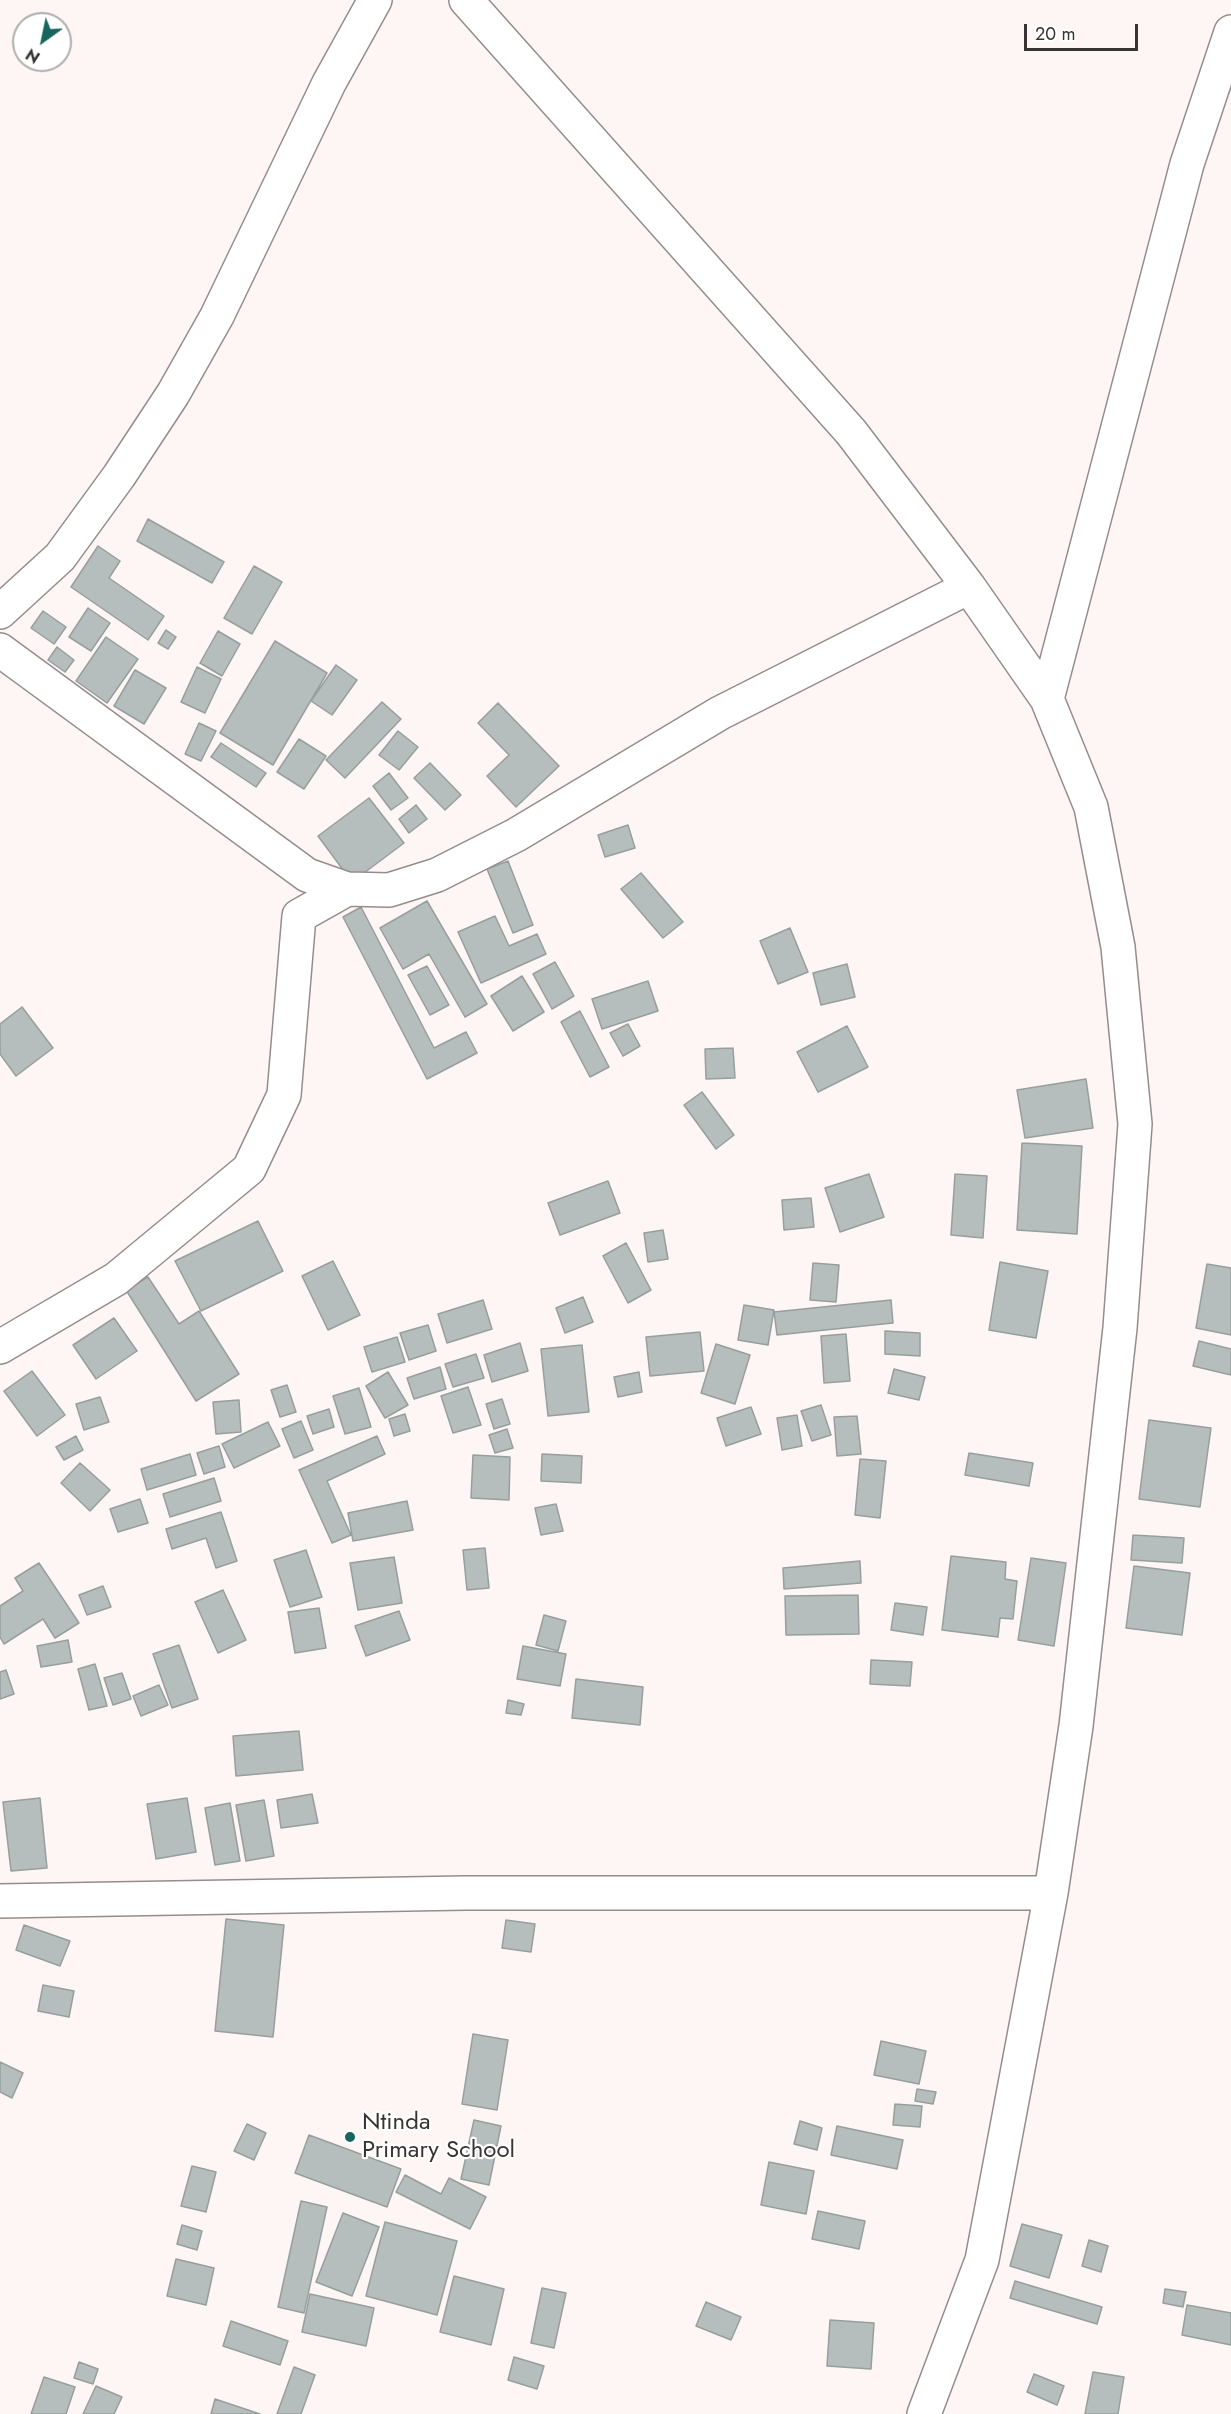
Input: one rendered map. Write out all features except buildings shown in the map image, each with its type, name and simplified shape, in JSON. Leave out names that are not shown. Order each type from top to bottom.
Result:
[{"type":"street","points":[[0,612],[60,557],[119,476],[173,394],[217,316],[330,83],[375,0]]},
{"type":"street","points":[[465,0],[851,432],[969,587],[1047,699],[1091,807],[1118,947],[1136,1124],[1120,1328],[1092,1594],[1051,1893],[982,2260],[924,2414]]},
{"type":"street","points":[[1047,699],[1187,164],[1231,32]]},
{"type":"street","points":[[0,650],[307,875],[347,889],[389,890],[437,875],[516,835],[720,713],[969,587]]},
{"type":"street","points":[[0,1347],[116,1279],[249,1169],[284,1095],[299,916],[347,889]]},
{"type":"street","points":[[0,1901],[465,1893],[1051,1893]]},
{"type":"place","name":"Ntinda Primary School","points":[[350,2137]]}]
